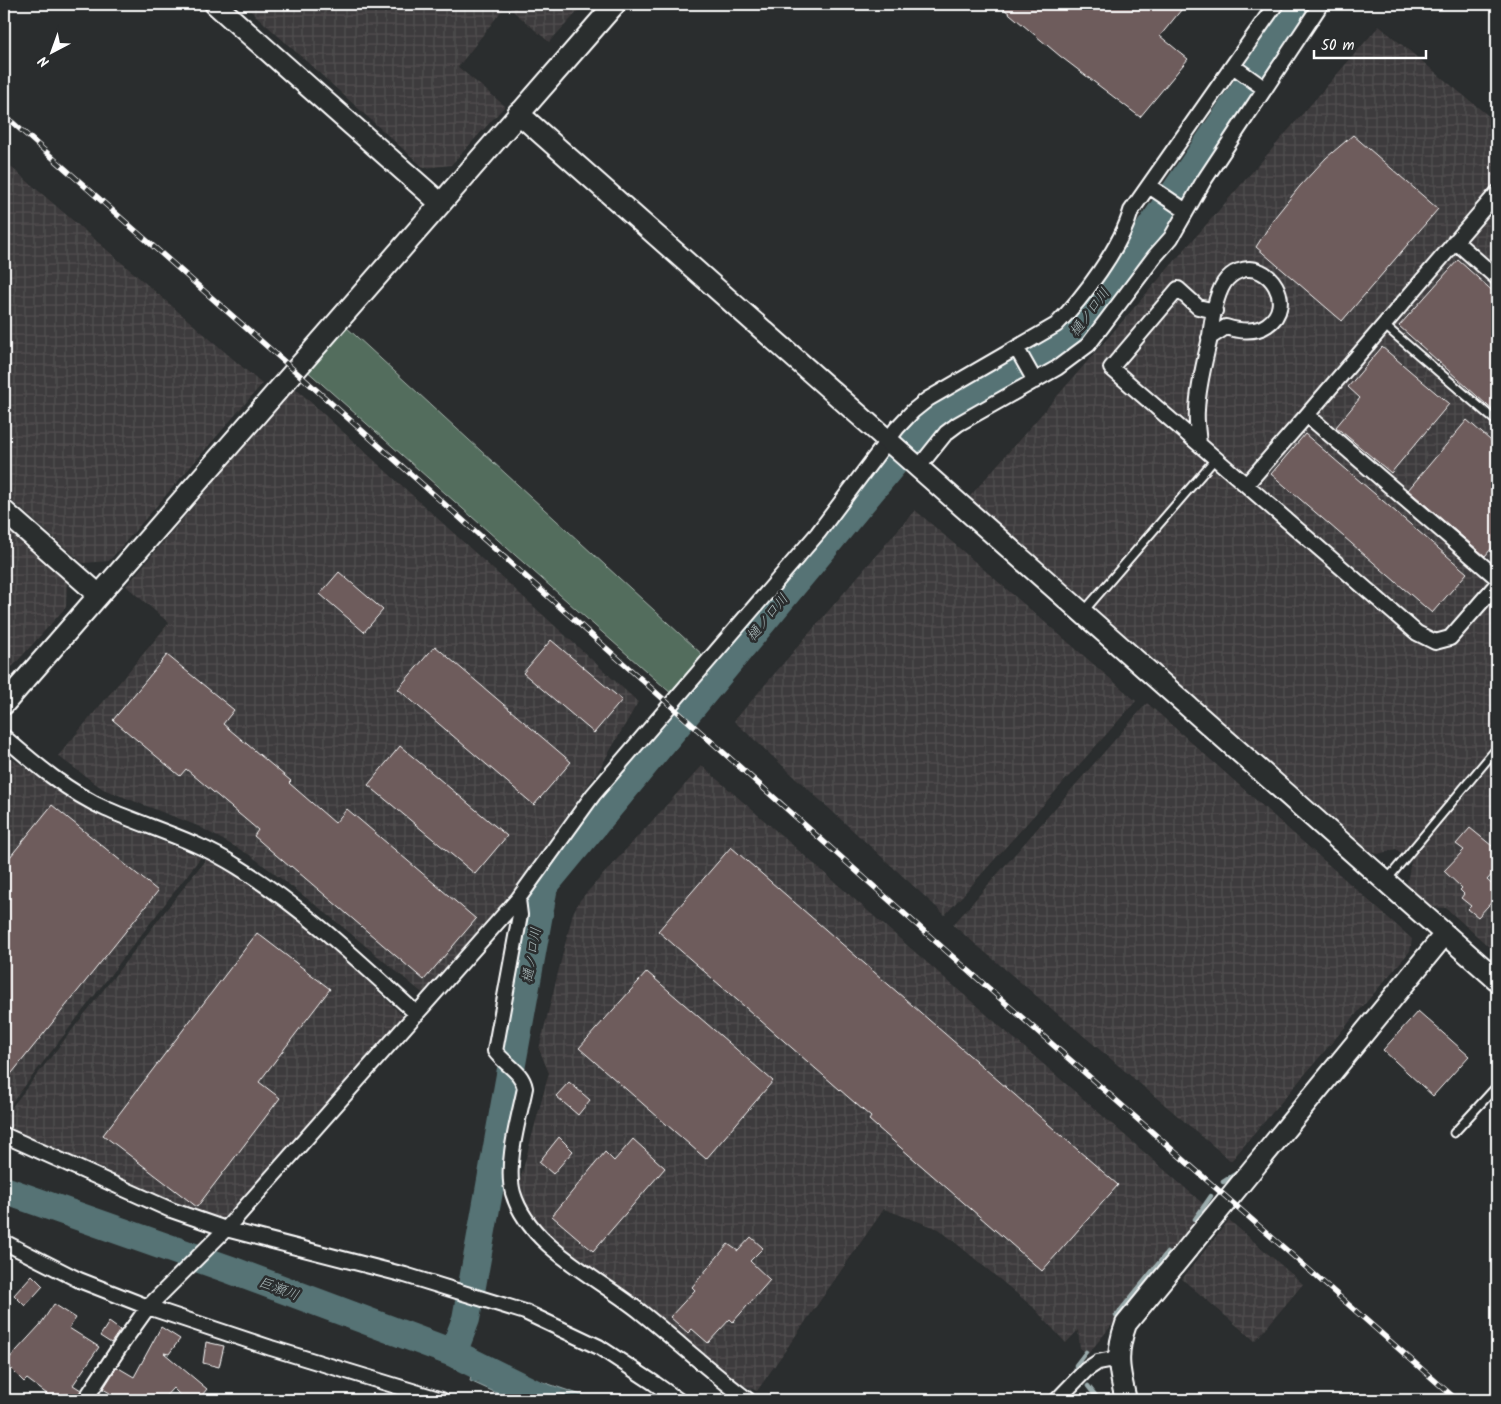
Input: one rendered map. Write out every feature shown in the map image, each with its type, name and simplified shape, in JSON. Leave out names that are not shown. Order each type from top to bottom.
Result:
[{"type":"street","points":[[215,4],[440,203]]},
{"type":"street","points":[[4,704],[614,4]]},
{"type":"street","points":[[85,1400],[113,1356],[152,1303],[224,1231],[518,899],[593,795],[818,532],[890,444],[897,428],[913,411],[928,400],[1019,352],[1056,325],[1070,311],[1089,287],[1126,228],[1131,211],[1151,188],[1276,4]]},
{"type":"street","points":[[915,466],[946,433],[958,424],[1033,379],[1057,368],[1088,345],[1170,238],[1183,209],[1203,182],[1263,87],[1321,4]]},
{"type":"street","points":[[1235,67],[1263,87]]},
{"type":"street","points":[[518,113],[1497,980]]},
{"type":"street","points":[[1151,188],[1183,209]]},
{"type":"street","points":[[1246,485],[1497,193]]},
{"type":"street","points":[[1455,241],[1497,278]]},
{"type":"street","points":[[1199,444],[1196,410],[1209,338],[1224,282],[1230,276],[1242,270],[1256,270],[1266,276],[1278,289],[1281,304],[1270,323],[1264,327],[1246,331],[1226,327],[1209,338]]},
{"type":"street","points":[[1215,311],[1198,307],[1178,289],[1111,368],[1417,633],[1435,642],[1450,638],[1497,584]]},
{"type":"street","points":[[1019,352],[1033,379]]},
{"type":"street","points":[[1307,415],[1497,578]]},
{"type":"street","points":[[4,511],[99,595]]},
{"type":"street","points":[[4,737],[27,757],[78,794],[238,866],[285,900],[345,948],[417,1014]]},
{"type":"street","points":[[518,899],[520,916],[495,1051],[524,1080],[525,1088],[510,1177],[519,1209],[548,1244],[591,1278],[640,1311],[721,1380],[748,1400]]},
{"type":"street","points":[[1126,1400],[1119,1358],[1120,1341],[1126,1324],[1445,934]]},
{"type":"street","points":[[4,1135],[171,1210],[224,1231],[405,1275],[525,1312],[600,1347],[678,1400]]},
{"type":"street","points":[[4,1242],[79,1280],[152,1303],[271,1348],[435,1399]]},
{"type":"street","points":[[1057,1400],[1086,1370],[1098,1362],[1119,1358]]},
{"type":"lane","points":[[1384,325],[1497,422]]},
{"type":"lane","points":[[1083,612],[1216,458]]},
{"type":"lane","points":[[1386,881],[1497,748]]},
{"type":"lane","points":[[1454,1133],[1497,1086]]},
{"type":"shaded area","points":[[243,4],[585,4],[549,42],[506,5],[458,67],[505,106],[451,165],[424,168]]},
{"type":"shaded area","points":[[1379,26],[1497,123],[1497,954],[1446,908],[1428,907],[1416,897],[1407,883],[1411,861],[1396,849],[1378,854],[1362,849],[966,501]]},
{"type":"shaded area","points":[[4,161],[262,384],[109,561],[83,563],[4,494]]},
{"type":"shaded area","points":[[294,387],[638,702],[599,770],[514,889],[426,996],[321,909],[250,855],[198,826],[103,789],[58,756],[169,623],[126,586]]},
{"type":"shaded area","points":[[915,510],[1136,701],[945,915],[734,721]]},
{"type":"shaded area","points":[[4,524],[67,580],[66,607],[4,676]]},
{"type":"shaded area","points":[[1147,703],[1412,939],[1410,951],[1231,1161],[953,925]]},
{"type":"shaded area","points":[[4,754],[110,821],[201,857],[4,1113]]},
{"type":"shaded area","points":[[702,766],[1208,1208],[1088,1354],[1080,1348],[1078,1330],[1066,1343],[1033,1307],[939,1229],[884,1209],[757,1391],[735,1382],[602,1280],[551,1237],[524,1207],[520,1180],[549,1073],[539,1049],[573,913],[580,900]]},
{"type":"shaded area","points":[[206,859],[235,874],[276,902],[340,954],[404,1017],[223,1219],[172,1201],[4,1127],[4,1117]]},
{"type":"shaded area","points":[[1229,1220],[1303,1284],[1255,1341],[1182,1279]]},
{"type":"green space","points":[[344,325],[705,657],[673,695],[305,369]]},
{"type":"water","points":[[477,1350],[510,1371],[596,1400],[512,1400],[470,1381]]},
{"type":"building","points":[[998,4],[1186,4],[1160,36],[1188,59],[1140,117],[1060,56]]},
{"type":"building","points":[[1353,135],[1438,209],[1342,321],[1256,247],[1275,217],[1300,186],[1326,158]]},
{"type":"building","points":[[1458,260],[1497,295],[1497,414],[1399,326]]},
{"type":"building","points":[[1382,347],[1449,404],[1391,473],[1336,427],[1360,398],[1348,387]]},
{"type":"building","points":[[1467,420],[1497,446],[1497,542],[1485,556],[1408,490]]},
{"type":"building","points":[[1305,434],[1467,573],[1432,613],[1271,474]]},
{"type":"building","points":[[339,572],[383,610],[364,632],[320,594]]},
{"type":"building","points":[[551,640],[622,700],[594,733],[523,673]]},
{"type":"building","points":[[435,646],[571,762],[534,805],[398,689]]},
{"type":"building","points":[[167,655],[234,710],[223,724],[291,781],[289,783],[335,823],[347,809],[476,919],[424,980],[254,836],[258,830],[186,769],[180,776],[113,720]]},
{"type":"building","points":[[400,746],[507,836],[475,874],[368,785]]},
{"type":"building","points":[[52,805],[158,891],[4,1083],[4,851],[10,857]]},
{"type":"building","points":[[1470,828],[1497,850],[1497,869],[1487,880],[1497,889],[1497,896],[1478,917],[1468,909],[1471,906],[1461,898],[1464,894],[1460,890],[1462,888],[1444,871],[1464,850],[1456,844]]},
{"type":"building","points":[[731,847],[1118,1185],[1042,1271],[869,1120],[871,1117],[658,931]]},
{"type":"building","points":[[257,933],[330,989],[259,1082],[280,1098],[197,1207],[103,1135]]},
{"type":"building","points":[[647,972],[773,1081],[706,1159],[579,1048]]},
{"type":"building","points":[[1418,1011],[1469,1056],[1433,1096],[1383,1050]]},
{"type":"building","points":[[569,1082],[590,1100],[578,1115],[556,1096]]},
{"type":"building","points":[[559,1137],[573,1151],[553,1174],[539,1162]]},
{"type":"building","points":[[633,1139],[665,1168],[593,1251],[552,1216],[605,1152],[614,1161]]},
{"type":"building","points":[[751,1237],[763,1248],[750,1261],[770,1280],[733,1322],[730,1319],[708,1343],[692,1329],[688,1333],[670,1317],[695,1290],[692,1287],[728,1244],[738,1251]]},
{"type":"building","points":[[32,1275],[43,1286],[25,1306],[14,1295]]},
{"type":"building","points":[[54,1304],[76,1318],[69,1328],[99,1347],[73,1385],[81,1390],[76,1400],[55,1400],[27,1379],[24,1382],[5,1363],[40,1325]]},
{"type":"building","points":[[109,1322],[120,1330],[111,1343],[100,1336]]},
{"type":"building","points":[[161,1327],[180,1339],[169,1354],[164,1353],[207,1389],[198,1400],[185,1400],[173,1388],[162,1400],[122,1400],[103,1389],[117,1367],[134,1377]]},
{"type":"building","points":[[206,1342],[224,1346],[219,1367],[203,1363]]},
{"type":"waterway","name":"樋ノ口川","points":[[453,1353],[466,1319],[544,886],[924,427],[948,408],[1059,349],[1080,327],[1108,290],[1303,4]]},
{"type":"waterway","points":[[1223,1182],[1237,1173]]},
{"type":"waterway","name":"巨瀬川","points":[[4,1190],[231,1270],[453,1353],[548,1400]]},
{"type":"waterway","points":[[1195,1219],[1211,1196]]},
{"type":"waterway","points":[[1116,1316],[1167,1253]]},
{"type":"waterway","points":[[1076,1371],[1076,1365],[1086,1352]]},
{"type":"waterway","points":[[1088,1386],[1099,1400]]},
{"type":"railway","points":[[4,115],[295,371],[952,956],[1457,1400]]}]
